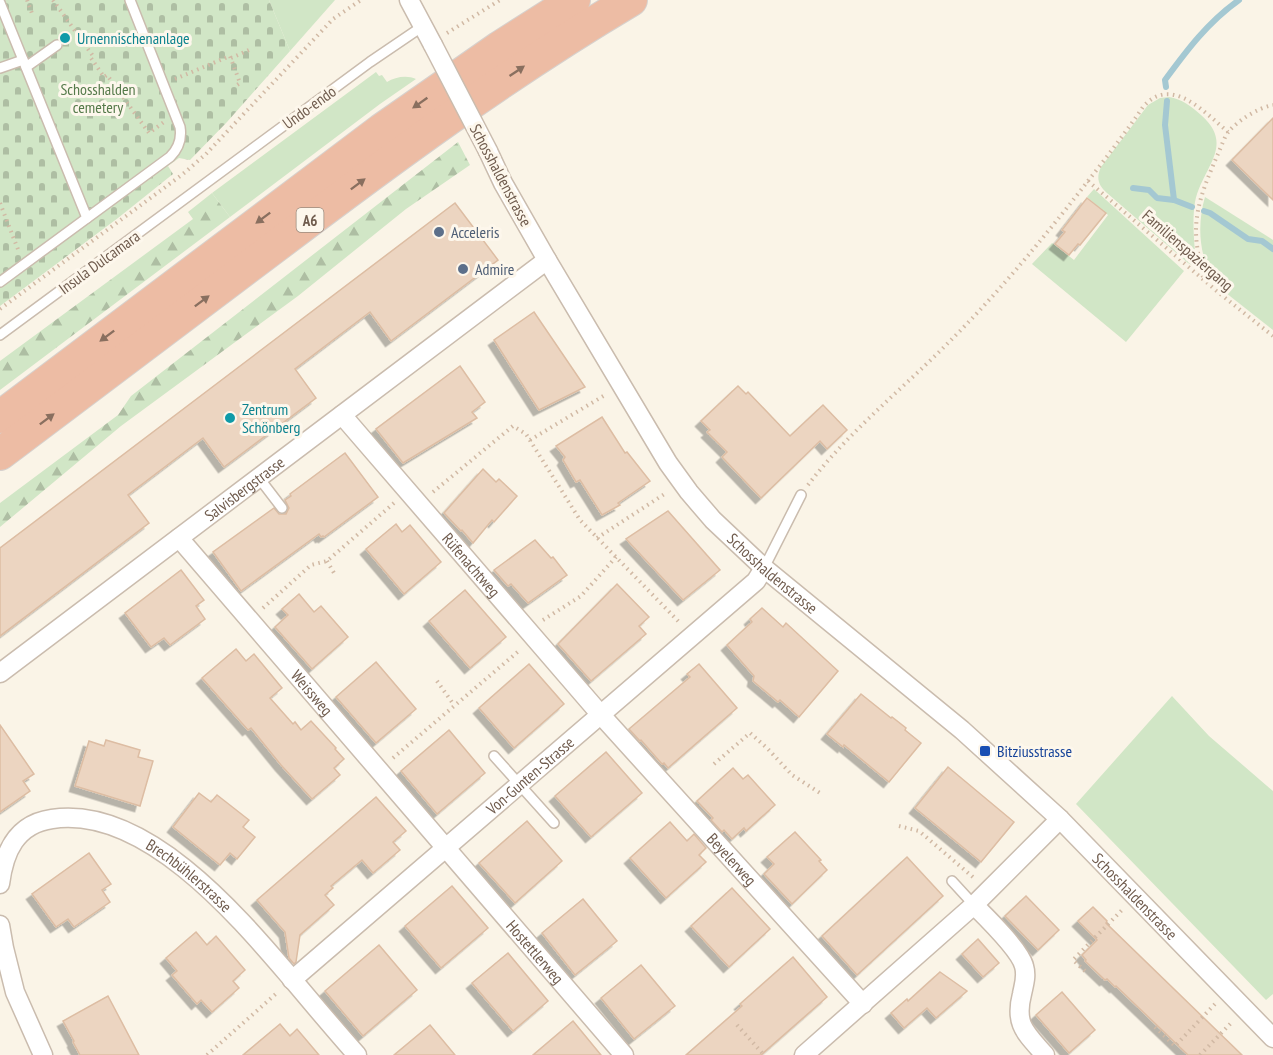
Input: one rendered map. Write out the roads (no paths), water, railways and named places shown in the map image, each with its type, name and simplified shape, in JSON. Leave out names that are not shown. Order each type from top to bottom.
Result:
[{"type":"highway","name":"A6","points":[[0,417],[381,130],[500,47],[573,0]]},
{"type":"highway","name":"A6","points":[[0,454],[399,154],[517,71],[631,0]]},
{"type":"street","name":"Schosshaldenstrasse","points":[[409,0],[503,183],[547,260],[668,463],[713,520],[764,568],[962,730],[1060,819],[1273,1038]]},
{"type":"street","name":"Salvisbergstrasse","points":[[0,674],[547,260]]},
{"type":"street","name":"Rüfenachtweg","points":[[342,415],[601,715]]},
{"type":"street","name":"Weissweg","points":[[179,538],[446,848]]},
{"type":"street","name":"Von-Gunten-Strasse","points":[[287,985],[756,580],[764,568]]},
{"type":"street","name":"Beyelerweg","points":[[601,715],[863,1004]]},
{"type":"street","name":"Brechbühlerstrasse","points":[[0,884],[3,865],[10,846],[30,825],[63,818],[86,819],[109,825],[134,836],[157,849],[203,884],[242,922],[287,985],[357,1055]]},
{"type":"street","points":[[804,1055],[825,1048],[863,1004],[974,905],[1060,819]]},
{"type":"street","name":"Hostettlerweg","points":[[446,848],[624,1055]]},
{"type":"street","points":[[974,905],[1014,949],[1024,964],[1026,972],[1019,1004],[1019,1018],[1024,1031],[1045,1055]]},
{"type":"street","points":[[0,925],[15,992],[43,1055]]},
{"type":"lane","points":[[0,282],[175,152],[180,143],[181,135],[175,114],[130,0]]},
{"type":"lane","points":[[0,3],[87,218]]},
{"type":"lane","name":"Undo-endo","points":[[197,189],[370,62],[423,26]]},
{"type":"lane","points":[[0,68],[24,63],[57,45]]},
{"type":"lane","name":"Insula Dulcamara","points":[[0,335],[197,189]]},
{"type":"lane","points":[[259,478],[282,508]]},
{"type":"lane","points":[[764,568],[801,495]]},
{"type":"lane","points":[[494,756],[554,823]]},
{"type":"lane","points":[[952,881],[974,905]]},
{"type":"waterway","points":[[1166,87],[1165,80],[1190,47],[1217,18],[1239,0]]},
{"type":"waterway","points":[[1167,101],[1165,125],[1174,200]]},
{"type":"waterway","points":[[1133,188],[1149,190],[1157,198],[1174,200],[1192,207]]},
{"type":"waterway","points":[[1204,211],[1248,239],[1262,241],[1273,249]]},
{"type":"place","name":"Urnennischenanlage","points":[[65,38]]},
{"type":"place","name":"Acceleris","points":[[439,232]]},
{"type":"place","name":"Admire","points":[[463,269]]},
{"type":"place","name":"Zentrum Schönberg","points":[[230,418]]},
{"type":"place","name":"Bitziusstrasse","points":[[985,751]]},
{"type":"park label","name":"Schosshalden cemetery","points":[[98,98]]}]
